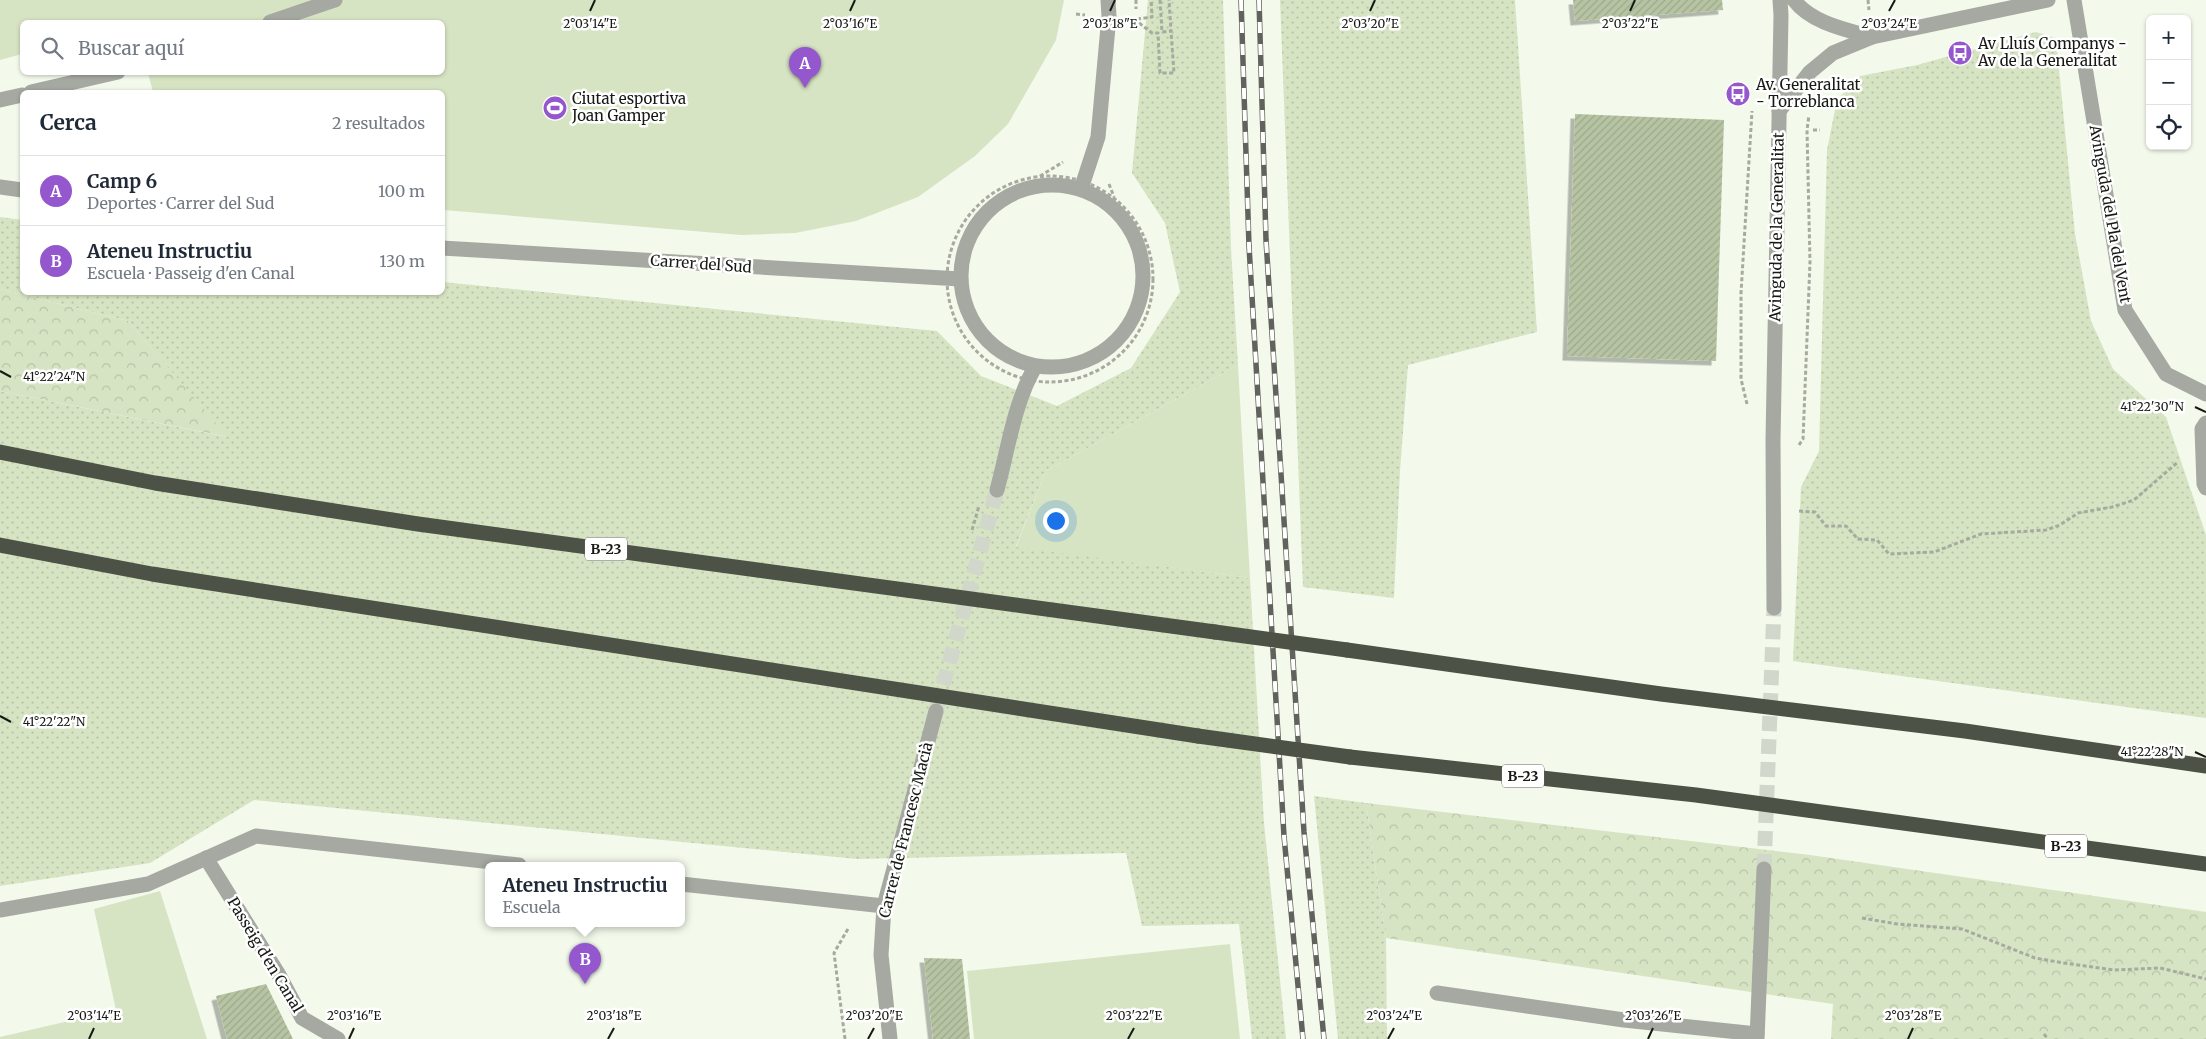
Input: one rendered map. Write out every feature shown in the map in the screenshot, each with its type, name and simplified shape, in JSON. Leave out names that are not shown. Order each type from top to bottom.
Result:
[{"type":"highway","name":"B-23","points":[[0,452],[155,482],[418,524],[1651,692],[1965,731],[2206,766]]},
{"type":"highway","name":"B-23","points":[[0,545],[181,579],[1198,736],[1350,757],[1696,795],[2206,864]]},
{"type":"street","points":[[276,20],[335,0]]},
{"type":"street","points":[[1081,189],[1098,137],[1109,16],[1108,0]]},
{"type":"street","name":"Avinguda de la Generalitat","points":[[1774,608],[1773,474],[1780,0]]},
{"type":"street","points":[[1794,0],[1798,5],[1829,25],[1872,37]]},
{"type":"street","points":[[1779,110],[1810,72],[1833,53],[1872,37],[2048,0]]},
{"type":"street","name":"Avinguda del Pla del Vent","points":[[2074,0],[2125,310],[2166,374],[2206,394]]},
{"type":"street","points":[[40,90],[105,75]]},
{"type":"street","points":[[0,100],[20,95]]},
{"type":"street","points":[[1052,184],[1081,189],[1088,191],[1114,208],[1129,226],[1141,254],[1143,264],[1141,301],[1127,329],[1114,344],[1098,355],[1066,366],[1036,367],[1017,361],[996,349],[981,335],[969,315],[960,279],[961,258],[967,240],[978,221],[995,204],[1016,191],[1052,184]]},
{"type":"street","points":[[0,187],[20,190]]},
{"type":"street","name":"Carrer del Sud","points":[[445,248],[960,279]]},
{"type":"street","points":[[997,490],[1018,411],[1028,382],[1036,367]]},
{"type":"street","points":[[2204,426],[2204,484],[2206,488]]},
{"type":"street","name":"Carrer de Francesc Macià","points":[[890,1039],[881,955],[884,906],[936,711]]},
{"type":"street","points":[[0,910],[148,884],[256,836],[492,862]]},
{"type":"street","name":"Passeig d'en Canal","points":[[206,858],[280,975],[302,1018],[338,1039]]},
{"type":"street","points":[[1437,993],[1757,1037],[1764,869]]},
{"type":"street","points":[[685,884],[884,906]]},
{"type":"path","points":[[1136,19],[1152,17],[1151,0]]},
{"type":"path","points":[[1160,0],[1162,32],[1171,31]]},
{"type":"path","points":[[1152,33],[1158,33],[1160,73],[1174,73],[1169,0]]},
{"type":"path","name":"Avinguda de la Generalitat","points":[[1749,412],[1741,379],[1740,293],[1752,111]]},
{"type":"path","name":"Avinguda de la Generalitat","points":[[1773,474],[1789,464],[1803,439],[1810,262],[1807,130],[1809,112]]},
{"type":"path","points":[[1812,130],[1820,130]]},
{"type":"path","points":[[1008,374],[1028,382],[1054,383],[1077,379],[1099,371],[1118,358],[1133,341],[1144,322],[1152,300],[1154,277],[1151,255],[1139,227],[1130,214],[1114,198]]},
{"type":"path","points":[[1790,511],[1815,512],[1826,526],[1846,526],[1858,539],[1877,540],[1888,554],[1934,552],[1981,534],[2046,530],[2060,525],[2078,513],[2112,507],[2134,500],[2183,458],[2204,426]]},
{"type":"path","points":[[1862,918],[1897,924],[1962,929],[2035,958],[2114,970],[2160,968],[2206,979]]},
{"type":"path","points":[[834,953],[845,1039]]},
{"type":"path","points":[[2044,1034],[2048,1039]]},
{"type":"green space","name":"Ciutat esportiva Joan Gamper","points":[[0,0],[1064,0],[1056,40],[1008,124],[975,156],[918,197],[856,221],[795,233],[741,235],[445,210],[445,90],[152,90],[149,75],[445,75],[445,20],[20,20],[20,55],[0,60]]},
{"type":"green space","points":[[1148,0],[1223,0],[1231,249],[1238,365],[1046,471],[1016,546],[1250,578],[1264,823],[1286,1039],[1252,1039],[1239,924],[1142,926],[1126,853],[857,859],[254,800],[150,863],[0,886],[0,391],[227,437],[128,321],[24,295],[445,295],[445,282],[937,331],[981,376],[1057,406],[1131,368],[1180,292],[1165,223],[1132,173]]},
{"type":"green space","points":[[1280,0],[1515,0],[1537,332],[1408,365],[1400,471],[1394,598],[1303,587]]},
{"type":"green space","points":[[2036,32],[2056,38],[2075,234],[2091,321],[2113,369],[2166,417],[2206,535],[2206,718],[1793,661],[1801,487],[1819,451],[1827,150],[1837,100],[1860,76],[1917,65]]},
{"type":"green space","points":[[0,217],[20,220],[20,294],[0,289]]},
{"type":"green space","points":[[0,289],[128,321],[228,437],[0,391]]},
{"type":"green space","points":[[1238,365],[1250,578],[1016,547],[1046,471]]},
{"type":"green space","points":[[1314,796],[1366,803],[1386,938],[1387,1039],[1338,1039]]},
{"type":"green space","points":[[1366,803],[1810,855],[2206,912],[2206,1039],[1831,1039],[1833,1004],[1386,938]]},
{"type":"green space","points":[[160,891],[207,1039],[0,1039],[0,1037],[116,1010],[94,909]]},
{"type":"green space","points":[[1230,944],[1240,1039],[974,1039],[967,971]]},
{"type":"building","points":[[1573,0],[1722,0],[1723,10],[1575,21]]},
{"type":"building","points":[[1575,114],[1724,120],[1716,361],[1567,356]]},
{"type":"building","points":[[924,958],[962,959],[970,1039],[933,1039]]},
{"type":"building","points":[[266,984],[293,1039],[227,1039],[216,996]]},
{"type":"tunnel","points":[[937,707],[997,490]]},
{"type":"tunnel","points":[[1764,869],[1774,608]]},
{"type":"railway","points":[[1241,0],[1249,246],[1284,836],[1303,1039]]},
{"type":"railway","points":[[1259,0],[1266,240],[1304,832],[1324,1039]]},
{"type":"place","name":"Av Lluís Companys - Av de la Generalitat","points":[[1960,53]]},
{"type":"place","name":"Camp 6","points":[[805,88]]},
{"type":"place","name":"Av. Generalitat - Torreblanca","points":[[1738,94]]},
{"type":"place","name":"Ciutat esportiva Joan Gamper","points":[[555,108]]},
{"type":"place","name":"Ateneu Instructiu","points":[[585,984]]}]
